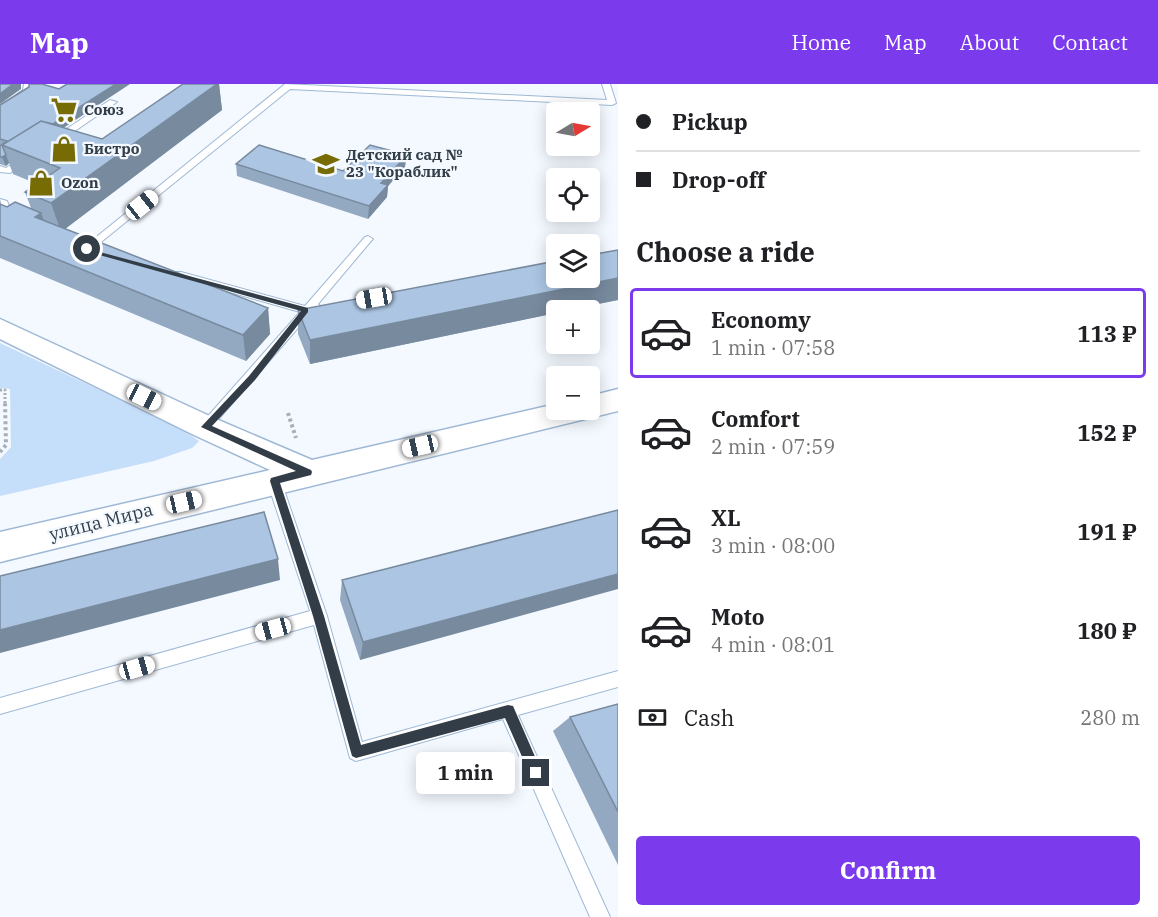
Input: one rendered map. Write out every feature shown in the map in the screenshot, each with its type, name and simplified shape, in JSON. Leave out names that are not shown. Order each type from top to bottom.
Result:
[{"type":"main road","points":[[0,328],[205,427],[307,472]]},
{"type":"main road","points":[[600,404],[618,400]]},
{"type":"main road","name":"улица Мира","points":[[0,547],[307,472],[546,417]]},
{"type":"lane","points":[[0,111],[27,91],[28,84]]},
{"type":"lane","points":[[99,252],[82,247],[289,86],[612,103],[606,84]]},
{"type":"lane","points":[[46,146],[113,102]]},
{"type":"lane","points":[[0,169],[7,171],[36,152]]},
{"type":"lane","points":[[0,202],[4,203],[8,215],[28,223]]},
{"type":"lane","points":[[205,427],[252,378],[306,310],[368,239]]},
{"type":"lane","points":[[168,272],[306,310],[328,306]]},
{"type":"lane","points":[[274,481],[319,616],[356,752],[618,679]]},
{"type":"lane","points":[[0,706],[319,616]]},
{"type":"lane","points":[[508,711],[600,917]]},
{"type":"path","points":[[0,390],[5,390],[6,445],[0,452]]},
{"type":"shaded area","points":[[0,343],[180,428],[199,441],[192,448],[154,461],[0,496],[0,459],[11,447],[10,389],[0,388]]},
{"type":"building","points":[[0,84],[13,84],[0,94]]},
{"type":"building","points":[[29,84],[42,84],[59,89],[67,84],[116,84],[53,124],[41,121],[2,145],[6,155],[0,157],[0,146],[7,141],[0,139],[0,105],[29,87]]},
{"type":"building","points":[[183,84],[217,84],[51,203],[25,192],[60,168],[2,145],[41,121],[102,139]]},
{"type":"building","points":[[259,145],[343,171],[370,145],[407,155],[381,183],[388,185],[369,206],[236,164]]},
{"type":"building","points":[[15,202],[41,213],[35,217],[268,308],[243,335],[0,236],[0,204],[7,207]]},
{"type":"building","points":[[618,250],[618,278],[600,282],[600,253]]},
{"type":"building","points":[[546,263],[546,288],[568,288],[310,340],[298,310]]},
{"type":"building","points":[[618,510],[618,574],[363,642],[342,580]]},
{"type":"building","points":[[264,512],[278,559],[0,630],[0,576]]},
{"type":"building","points":[[618,704],[618,812],[570,717]]},
{"type":"place","name":"Союз","points":[[64,110]]},
{"type":"place","name":"Бистро","points":[[64,149]]},
{"type":"place","name":"Детский сад № 23 \"Кораблик\"","points":[[326,164]]},
{"type":"place","name":"Ozon","points":[[41,183]]},
{"type":"route","points":[[87,249],[306,310],[252,378],[205,427],[307,472],[274,481],[319,616],[356,752],[508,711],[536,773]]}]
